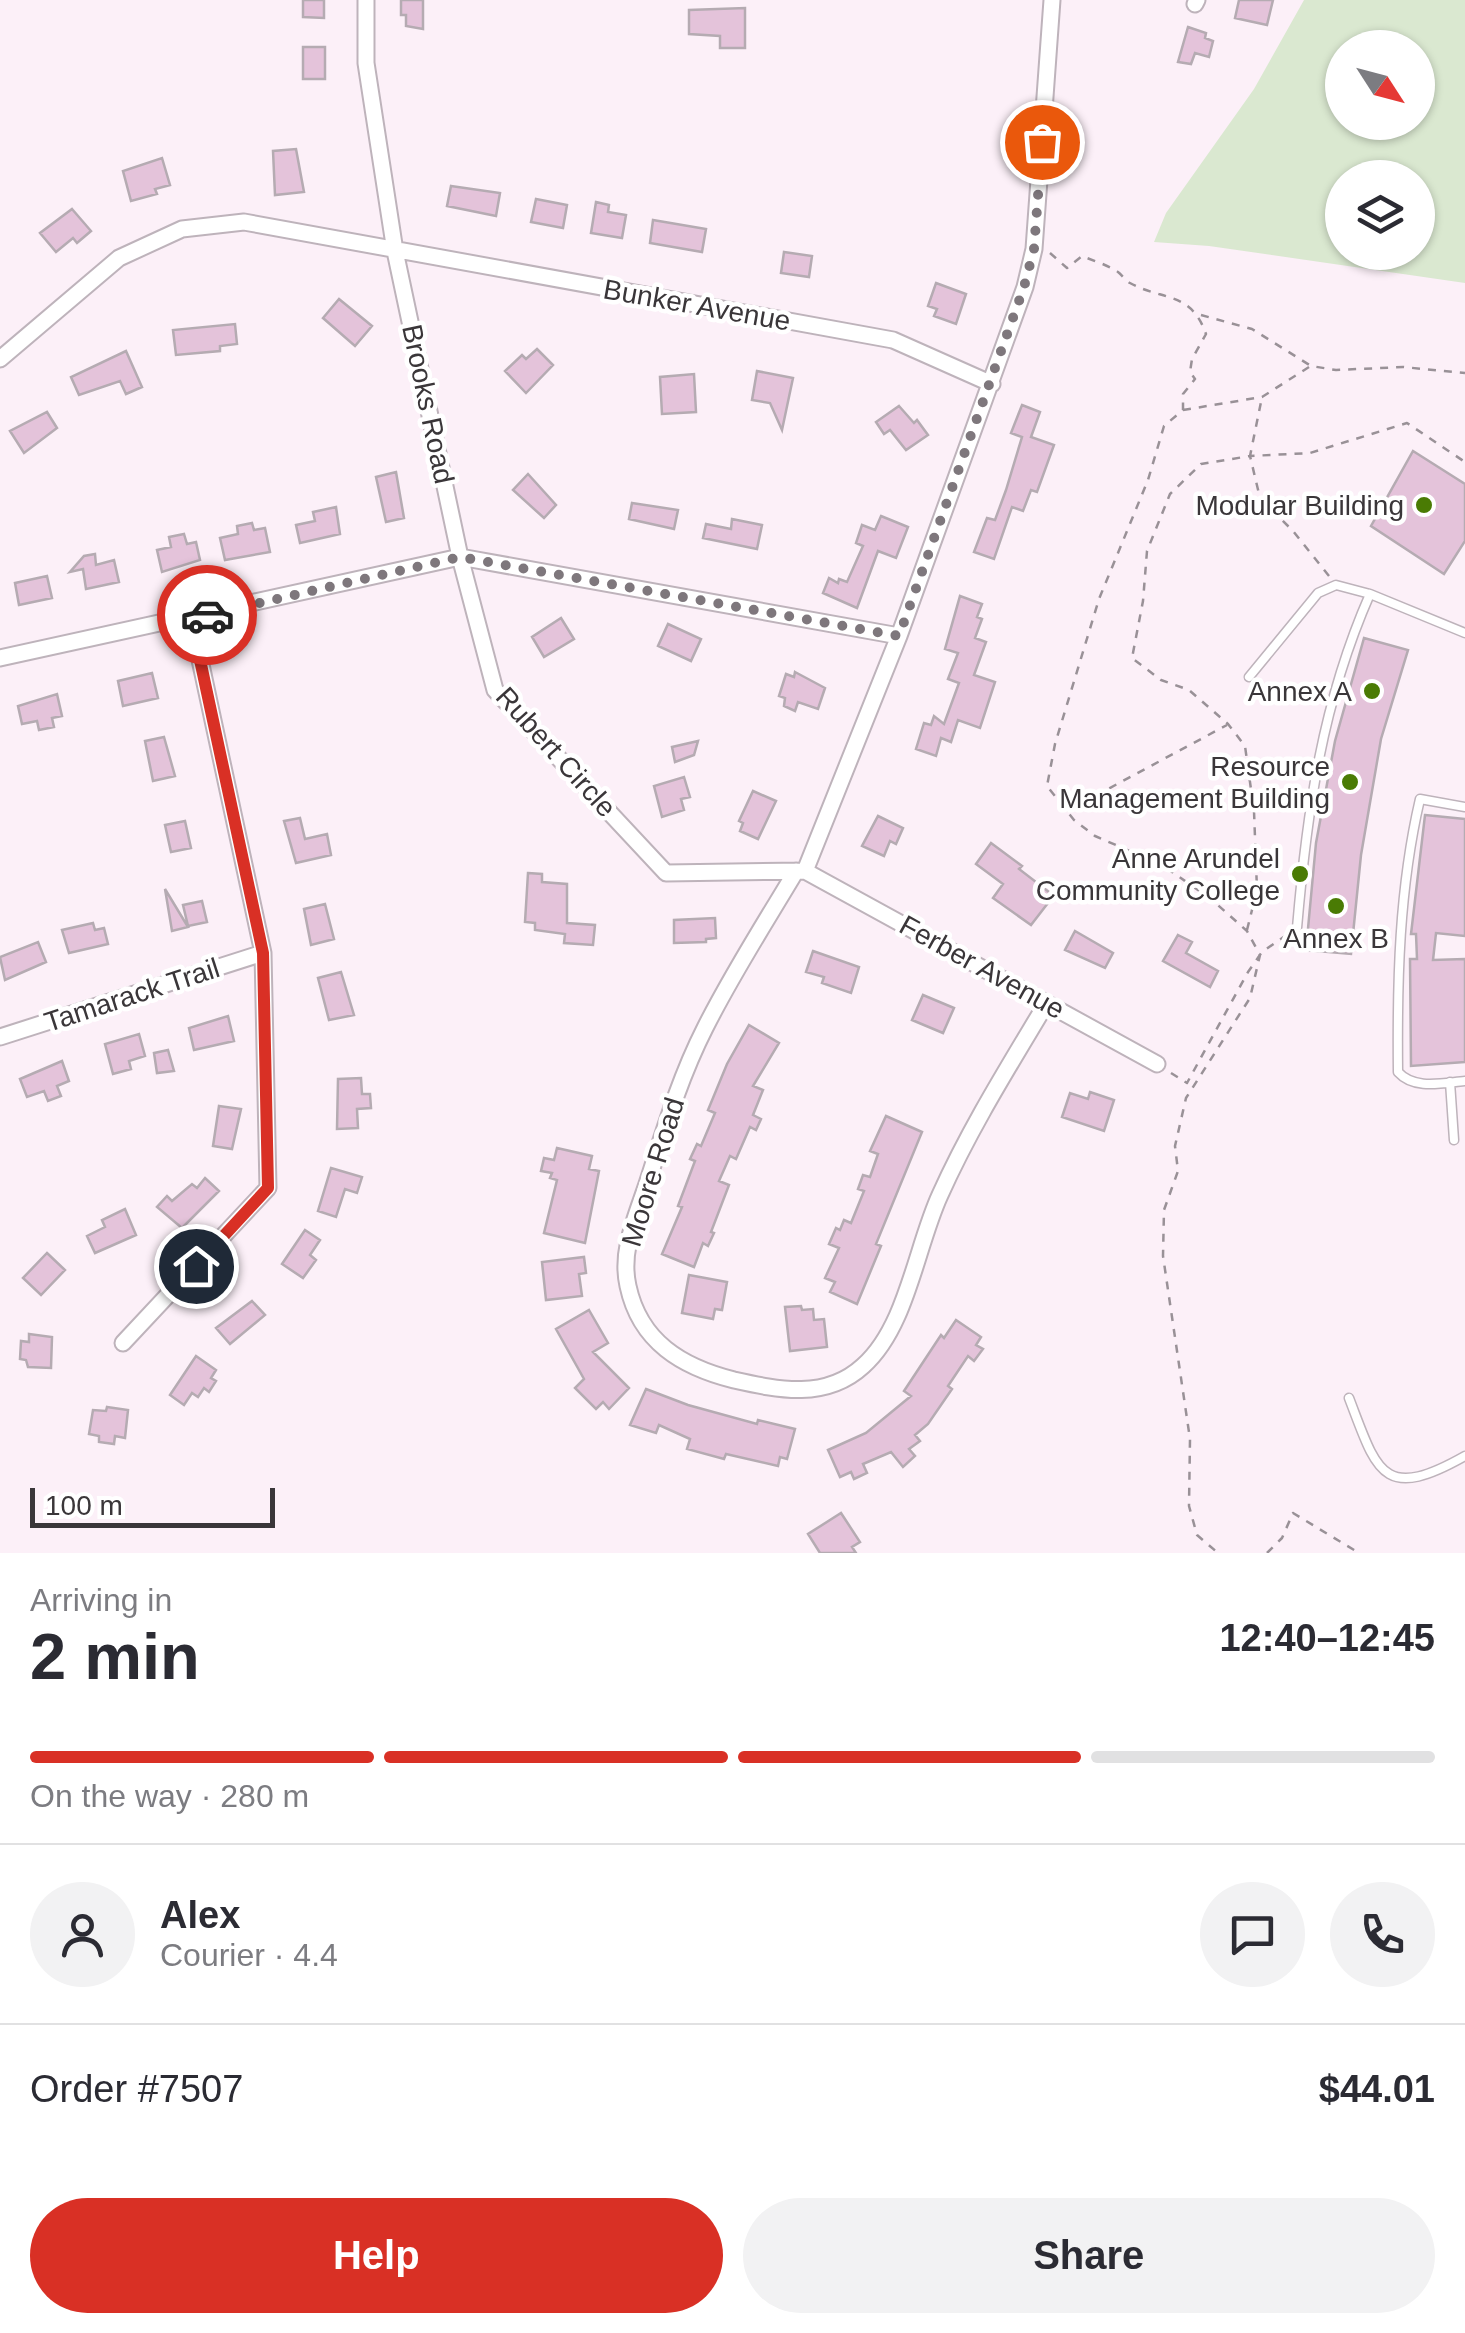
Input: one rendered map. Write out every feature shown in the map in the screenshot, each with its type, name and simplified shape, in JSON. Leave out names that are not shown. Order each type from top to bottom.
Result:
[{"type":"street","name":"Brooks Road","points":[[366,0],[366,64],[396,251],[460,557]]},
{"type":"street","name":"Moore Road","points":[[1046,1004],[971,1130],[938,1198],[888,1334],[862,1368],[834,1384],[801,1392],[772,1389],[691,1367],[658,1345],[643,1325],[627,1284],[628,1242],[679,1086],[704,1028],[801,871],[899,636],[992,384],[1034,249],[1052,0]]},
{"type":"street","name":"Bunker Avenue","points":[[0,359],[119,258],[182,228],[244,222],[893,340],[992,384]]},
{"type":"street","points":[[0,658],[460,557],[899,636]]},
{"type":"street","name":"Rubert Circle","points":[[460,557],[495,690],[666,873],[801,871]]},
{"type":"street","points":[[123,1343],[268,1188],[263,953],[191,618]]},
{"type":"street","name":"Ferber Avenue","points":[[801,871],[1157,1064]]},
{"type":"street","name":"Tamarack Trail","points":[[0,1037],[263,953]]},
{"type":"lane","points":[[1249,676],[1318,593],[1336,585],[1370,594],[1465,633]]},
{"type":"lane","points":[[1297,928],[1306,822],[1328,709],[1370,594]]},
{"type":"lane","points":[[1465,807],[1420,798],[1411,838],[1397,962],[1398,1072],[1406,1081],[1417,1084],[1465,1081]]},
{"type":"lane","points":[[1450,1082],[1454,1140]]},
{"type":"lane","points":[[1349,1398],[1373,1460],[1384,1472],[1413,1479],[1465,1456]]},
{"type":"path","points":[[1034,249],[1055,256],[1067,268],[1082,256],[1098,262],[1130,283],[1162,292],[1199,314],[1252,330],[1310,366],[1465,372]]},
{"type":"path","points":[[1183,410],[1183,394],[1195,378],[1190,372],[1192,360],[1206,334],[1199,314]]},
{"type":"path","points":[[1218,1553],[1197,1535],[1189,1506],[1190,1438],[1164,1256],[1164,1210],[1178,1171],[1175,1146],[1186,1098],[1250,998],[1260,954],[1247,931],[1179,875],[1095,836],[1047,786],[1055,744],[1099,598],[1148,480],[1164,426],[1183,410],[1262,397],[1310,366]]},
{"type":"path","points":[[1262,397],[1250,456],[1260,498],[1293,531],[1336,585]]},
{"type":"path","points":[[1247,931],[1257,890],[1254,811],[1246,746],[1228,724],[1189,690],[1161,680],[1132,658],[1143,601],[1147,550],[1170,494],[1201,464],[1250,456],[1310,454],[1407,424],[1465,462]]},
{"type":"path","points":[[1067,811],[1228,724]]},
{"type":"path","points":[[1157,1064],[1187,1083],[1260,954],[1297,928]]},
{"type":"path","points":[[1267,1553],[1282,1538],[1293,1514],[1360,1553]]},
{"type":"green space","points":[[1304,0],[1465,0],[1465,283],[1375,270],[1435,270],[1435,160],[1325,160],[1325,263],[1154,242],[1166,213],[1254,89]]},
{"type":"building","points":[[303,0],[324,0],[324,18],[303,17]]},
{"type":"building","points":[[401,0],[423,0],[423,29],[406,26]]},
{"type":"building","points":[[1239,0],[1273,0],[1267,25],[1235,18]]},
{"type":"building","points":[[745,8],[745,48],[720,48],[720,36],[689,34],[689,10]]},
{"type":"building","points":[[1188,27],[1206,33],[1205,38],[1213,41],[1209,57],[1195,53],[1191,64],[1178,62]]},
{"type":"building","points":[[303,47],[325,47],[325,79],[303,79]]},
{"type":"building","points":[[296,149],[304,192],[275,195],[273,151]]},
{"type":"building","points":[[162,158],[170,185],[155,189],[157,194],[131,201],[123,171]]},
{"type":"building","points":[[451,186],[500,193],[496,216],[447,206]]},
{"type":"building","points":[[536,199],[567,205],[563,228],[531,222]]},
{"type":"building","points":[[596,202],[609,205],[608,212],[626,215],[622,238],[591,233]]},
{"type":"building","points":[[72,209],[91,231],[77,243],[73,238],[56,252],[40,233]]},
{"type":"building","points":[[653,220],[706,229],[702,252],[650,243]]},
{"type":"building","points":[[784,252],[812,256],[809,277],[781,273]]},
{"type":"building","points":[[936,283],[966,294],[956,324],[934,316],[937,309],[928,306]]},
{"type":"building","points":[[339,299],[372,326],[355,346],[323,318]]},
{"type":"building","points":[[235,324],[237,344],[220,346],[220,351],[176,355],[173,330]]},
{"type":"building","points":[[537,349],[553,365],[526,393],[505,371],[522,355],[526,359]]},
{"type":"building","points":[[126,351],[142,387],[126,394],[120,381],[79,395],[71,377]]},
{"type":"building","points":[[757,371],[793,378],[782,430],[770,403],[752,400]]},
{"type":"building","points":[[694,374],[696,412],[662,414],[660,377]]},
{"type":"building","points":[[1022,405],[1040,412],[1031,437],[1054,445],[1037,492],[1031,490],[1023,511],[1012,507],[994,559],[974,552],[987,518],[995,520],[1006,490],[1022,437],[1011,433]]},
{"type":"building","points":[[899,406],[928,435],[906,450],[890,430],[884,434],[876,422]]},
{"type":"building","points":[[47,412],[57,428],[24,453],[10,431]]},
{"type":"building","name":"Modular Building","points":[[1413,451],[1465,484],[1465,541],[1444,574],[1371,526]]},
{"type":"building","points":[[396,472],[404,518],[386,522],[376,477]]},
{"type":"building","points":[[528,474],[556,505],[544,518],[513,490]]},
{"type":"building","points":[[632,503],[678,510],[674,529],[629,519]]},
{"type":"building","points":[[336,507],[340,534],[300,543],[296,525],[315,521],[313,512]]},
{"type":"building","points":[[881,516],[908,527],[896,558],[878,551],[857,608],[823,593],[829,578],[847,582],[863,546],[856,543],[862,525],[875,530]]},
{"type":"building","points":[[732,519],[762,525],[757,549],[703,538],[706,524],[731,529]]},
{"type":"building","points":[[252,523],[254,530],[265,528],[270,552],[225,560],[220,538],[238,534],[237,526]]},
{"type":"building","points":[[184,534],[187,544],[196,542],[200,560],[162,572],[157,550],[171,547],[169,537]]},
{"type":"building","points":[[95,554],[96,565],[114,560],[119,582],[86,589],[83,569],[70,572],[84,556]]},
{"type":"building","points":[[47,576],[52,598],[19,605],[15,583]]},
{"type":"building","points":[[960,596],[982,604],[977,617],[982,619],[975,638],[986,642],[974,675],[995,682],[980,728],[958,720],[951,742],[941,738],[936,756],[916,749],[924,723],[931,725],[934,716],[944,724],[959,683],[948,679],[958,653],[945,649]]},
{"type":"building","points":[[561,618],[574,639],[544,657],[532,637]]},
{"type":"building","points":[[668,624],[701,639],[691,661],[658,646]]},
{"type":"building","points":[[1364,638],[1408,650],[1381,739],[1361,855],[1351,954],[1306,950],[1316,843],[1335,741]]},
{"type":"building","points":[[795,672],[825,688],[818,709],[798,702],[795,711],[784,706],[785,698],[779,696],[786,674],[794,677]]},
{"type":"building","points":[[152,673],[158,698],[123,706],[118,681]]},
{"type":"building","points":[[57,694],[62,716],[52,718],[54,727],[39,730],[37,721],[22,724],[18,706]]},
{"type":"building","points":[[164,737],[175,776],[153,781],[145,741]]},
{"type":"building","points":[[698,741],[694,755],[675,762],[672,747]]},
{"type":"building","points":[[684,777],[690,797],[681,799],[684,810],[662,817],[654,786]]},
{"type":"building","points":[[753,791],[776,801],[758,839],[740,831],[743,823],[739,821]]},
{"type":"building","points":[[1425,815],[1465,819],[1465,936],[1436,933],[1433,960],[1465,959],[1465,1062],[1411,1066],[1410,959],[1417,959],[1416,934],[1411,934]]},
{"type":"building","points":[[878,816],[903,828],[896,844],[890,841],[884,856],[862,846]]},
{"type":"building","points":[[300,818],[305,839],[327,834],[331,855],[296,863],[284,821]]},
{"type":"building","points":[[185,821],[191,848],[171,852],[165,825]]},
{"type":"building","points":[[991,843],[1049,892],[1044,900],[1048,903],[1031,925],[993,898],[1003,884],[976,864]]},
{"type":"building","points":[[528,873],[542,874],[542,882],[567,884],[567,923],[595,925],[593,945],[564,943],[565,934],[535,930],[535,923],[525,922]]},
{"type":"building","points":[[165,889],[188,927],[172,931]]},
{"type":"building","points":[[202,901],[207,922],[188,926],[183,905]]},
{"type":"building","points":[[325,904],[334,939],[311,945],[304,909]]},
{"type":"building","points":[[715,918],[716,938],[674,943],[674,920]]},
{"type":"building","points":[[93,923],[95,930],[104,928],[108,944],[69,953],[62,930]]},
{"type":"building","points":[[1075,931],[1113,953],[1105,968],[1065,950]]},
{"type":"building","points":[[1178,935],[1192,942],[1186,953],[1218,971],[1210,987],[1163,961]]},
{"type":"building","points":[[38,942],[46,962],[5,980],[0,957]]},
{"type":"building","points":[[813,951],[859,967],[851,993],[822,983],[824,977],[806,972]]},
{"type":"building","points":[[341,972],[354,1015],[329,1020],[318,978]]},
{"type":"building","points":[[923,995],[954,1008],[943,1033],[912,1020]]},
{"type":"building","points":[[228,1016],[234,1041],[194,1050],[189,1028]]},
{"type":"building","points":[[749,1025],[779,1043],[753,1086],[763,1090],[753,1115],[761,1119],[756,1130],[750,1127],[736,1159],[730,1156],[719,1181],[729,1185],[711,1232],[714,1233],[708,1246],[703,1243],[694,1267],[662,1254],[682,1207],[678,1206],[695,1161],[690,1159],[697,1144],[701,1146],[715,1113],[708,1110]]},
{"type":"building","points":[[139,1034],[145,1056],[129,1061],[131,1069],[113,1074],[105,1044]]},
{"type":"building","points":[[168,1050],[174,1071],[157,1073],[154,1053]]},
{"type":"building","points":[[62,1061],[69,1081],[57,1086],[61,1096],[48,1101],[44,1091],[27,1097],[20,1079]]},
{"type":"building","points":[[361,1078],[362,1094],[370,1094],[371,1108],[357,1109],[358,1128],[337,1129],[338,1079]]},
{"type":"building","points":[[1090,1092],[1114,1100],[1104,1131],[1062,1117],[1070,1093],[1088,1099]]},
{"type":"building","points":[[219,1106],[241,1109],[232,1149],[213,1146]]},
{"type":"building","points":[[886,1116],[922,1132],[876,1244],[881,1246],[857,1304],[830,1292],[835,1282],[825,1278],[839,1248],[829,1244],[844,1220],[851,1223],[864,1191],[858,1189],[863,1175],[870,1177],[878,1154],[870,1151]]},
{"type":"building","points":[[557,1148],[592,1156],[589,1169],[599,1171],[585,1243],[544,1233],[557,1180],[550,1178],[552,1173],[541,1171],[544,1158],[554,1160]]},
{"type":"building","points":[[331,1168],[362,1177],[357,1193],[345,1189],[336,1217],[318,1211]]},
{"type":"building","points":[[205,1178],[219,1191],[182,1228],[157,1207],[167,1196],[172,1201],[192,1184],[197,1188]]},
{"type":"building","points":[[125,1209],[136,1235],[95,1253],[87,1236],[105,1227],[102,1220]]},
{"type":"building","points":[[305,1230],[320,1240],[310,1255],[316,1260],[303,1278],[282,1264]]},
{"type":"building","points":[[47,1253],[65,1270],[41,1295],[23,1278]]},
{"type":"building","points":[[584,1257],[586,1273],[579,1274],[582,1296],[546,1300],[542,1262]]},
{"type":"building","points":[[689,1275],[727,1282],[722,1310],[715,1309],[713,1319],[682,1313]]},
{"type":"building","points":[[252,1301],[265,1315],[230,1344],[216,1328]]},
{"type":"building","points":[[801,1306],[802,1310],[813,1309],[814,1320],[824,1319],[827,1347],[790,1351],[785,1307]]},
{"type":"building","points":[[589,1310],[608,1343],[593,1352],[629,1388],[609,1409],[603,1402],[596,1409],[575,1388],[584,1379],[556,1329]]},
{"type":"building","points":[[956,1320],[981,1337],[976,1345],[983,1349],[974,1361],[968,1356],[948,1386],[952,1389],[928,1424],[915,1435],[920,1441],[909,1449],[915,1456],[903,1467],[891,1452],[863,1464],[867,1473],[854,1479],[851,1472],[840,1477],[828,1450],[866,1433],[911,1396],[904,1391],[941,1335],[944,1338]]},
{"type":"building","points":[[29,1334],[52,1337],[51,1368],[28,1367],[26,1360],[20,1359],[21,1341],[29,1342]]},
{"type":"building","points":[[196,1356],[216,1370],[211,1378],[216,1381],[209,1392],[204,1388],[198,1397],[192,1393],[184,1405],[170,1395]]},
{"type":"building","points":[[646,1389],[757,1424],[758,1420],[795,1429],[787,1459],[780,1457],[778,1466],[726,1454],[724,1459],[687,1449],[690,1439],[659,1425],[656,1433],[630,1425]]},
{"type":"building","points":[[107,1407],[128,1410],[125,1438],[115,1436],[114,1444],[99,1442],[99,1436],[89,1434],[93,1410],[106,1411]]},
{"type":"building","points":[[841,1513],[860,1542],[852,1547],[856,1553],[820,1553],[808,1534]]},
{"type":"way so far","points":[[207,615],[460,557],[899,636],[1024,287],[1034,249],[1042,142]]},
{"type":"place","name":"Modular Building","points":[[1424,505]]},
{"type":"place","name":"Annex A","points":[[1372,691]]},
{"type":"place","name":"Resource Management Building","points":[[1350,782]]},
{"type":"place","name":"Anne Arundel Community College","points":[[1300,874]]},
{"type":"place","name":"Annex B","points":[[1336,906]]},
{"type":"route","points":[[196,1266],[268,1188],[263,953],[191,618],[207,615]]}]
